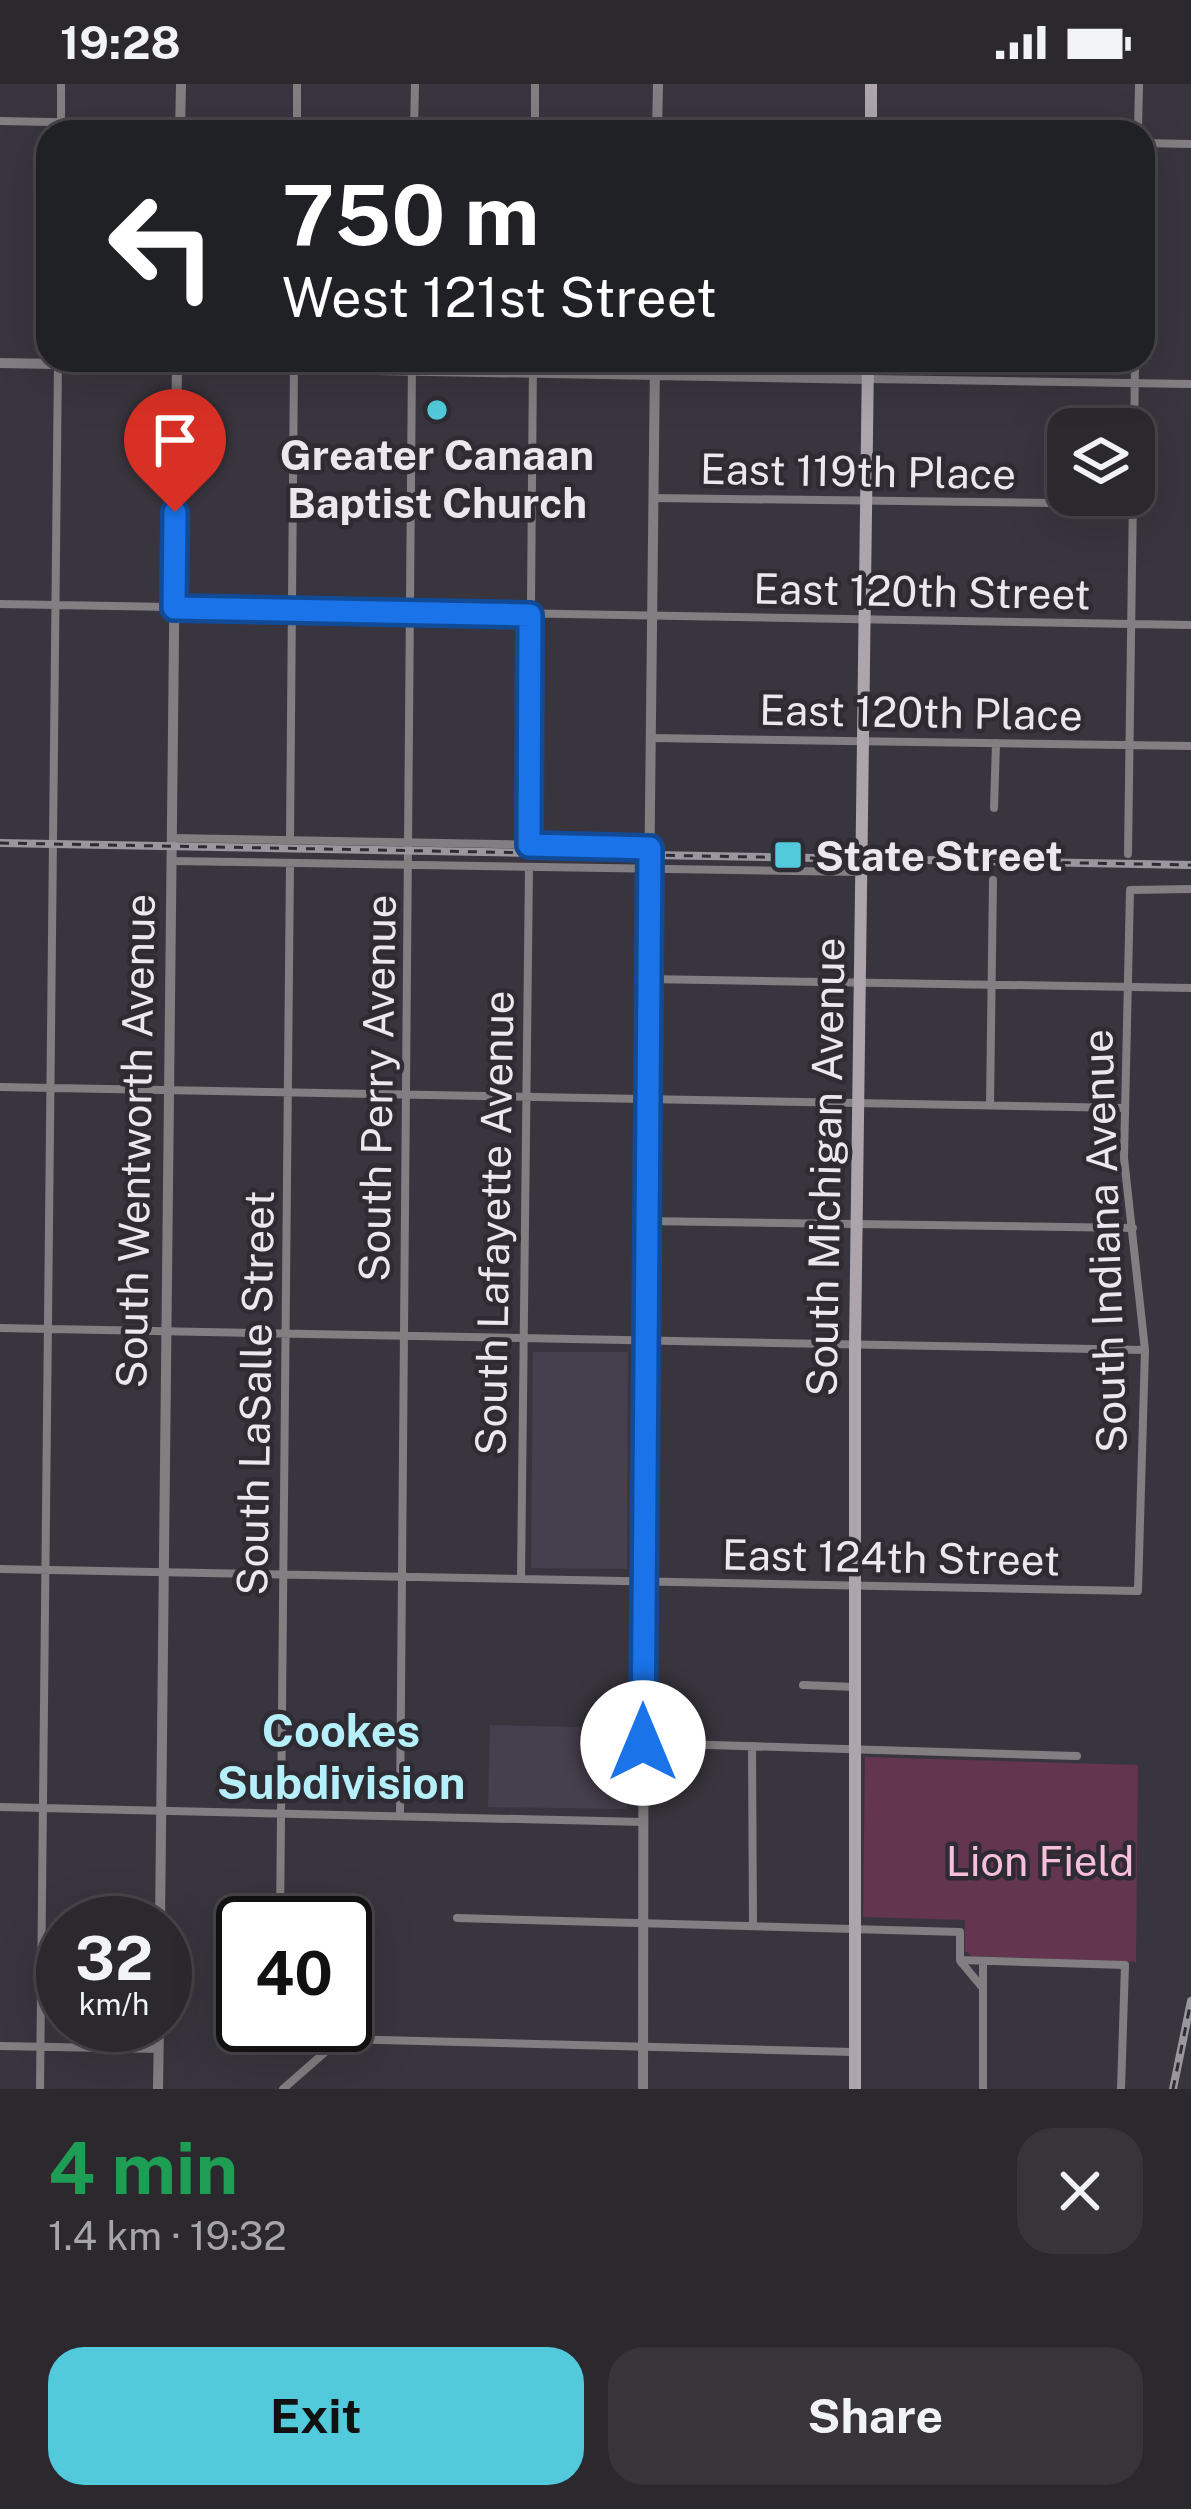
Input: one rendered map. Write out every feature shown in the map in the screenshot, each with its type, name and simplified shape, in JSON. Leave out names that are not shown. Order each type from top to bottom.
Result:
[{"type":"main road","points":[[871,120],[872,84]]},
{"type":"main road","name":"South Michigan Avenue","points":[[855,2089],[855,1346],[868,372]]},
{"type":"street","points":[[61,84],[61,120]]},
{"type":"street","points":[[180,120],[181,84]]},
{"type":"street","points":[[297,84],[297,120]]},
{"type":"street","points":[[414,120],[415,84]]},
{"type":"street","points":[[535,84],[535,120]]},
{"type":"street","points":[[657,120],[658,84]]},
{"type":"street","points":[[1138,120],[1139,84]]},
{"type":"street","points":[[0,121],[36,125]]},
{"type":"street","points":[[1155,143],[1191,143]]},
{"type":"street","points":[[0,363],[36,362]]},
{"type":"street","points":[[42,1896],[58,372]]},
{"type":"street","name":"South Wentworth Avenue","points":[[160,1896],[177,372]]},
{"type":"street","points":[[290,840],[294,372]]},
{"type":"street","name":"South Perry Avenue","points":[[400,1816],[412,372]]},
{"type":"street","points":[[529,845],[532,372]]},
{"type":"street","points":[[600,372],[1191,385]]},
{"type":"street","points":[[643,2089],[644,1342],[655,372]]},
{"type":"street","points":[[1135,372],[1135,408]]},
{"type":"street","name":"East 119th Place","points":[[653,498],[1047,500]]},
{"type":"street","points":[[1128,854],[1133,516]]},
{"type":"street","name":"East 120th Street","points":[[0,604],[1191,625]]},
{"type":"street","name":"East 120th Place","points":[[651,738],[1191,746]]},
{"type":"street","points":[[994,808],[996,743]]},
{"type":"street","points":[[171,838],[650,848]]},
{"type":"street","points":[[171,861],[861,872]]},
{"type":"street","name":"South LaSalle Street","points":[[280,1896],[290,863]]},
{"type":"street","name":"South Lafayette Avenue","points":[[521,1580],[529,867]]},
{"type":"street","points":[[990,1106],[993,880]]},
{"type":"street","name":"South Indiana Avenue","points":[[1138,1591],[1145,1350],[1124,1158],[1130,890],[1191,889]]},
{"type":"street","points":[[648,979],[1191,988]]},
{"type":"street","points":[[0,1087],[1125,1108]]},
{"type":"street","points":[[645,1221],[1133,1228]]},
{"type":"street","points":[[0,1328],[1145,1350]]},
{"type":"street","name":"East 124th Street","points":[[0,1569],[1138,1591]]},
{"type":"street","points":[[803,1685],[856,1687]]},
{"type":"street","points":[[643,1743],[1077,1756]]},
{"type":"street","points":[[752,1746],[753,1927]]},
{"type":"street","points":[[0,1807],[643,1822]]},
{"type":"street","points":[[457,1918],[960,1932],[960,1960],[983,1989]]},
{"type":"street","points":[[960,1960],[1125,1965],[1121,2089]]},
{"type":"street","points":[[983,1961],[983,2089]]},
{"type":"street","points":[[284,2089],[340,2039],[855,2052]]},
{"type":"street","points":[[0,2046],[36,2047]]},
{"type":"street","points":[[40,2089],[41,2052]]},
{"type":"street","points":[[158,2052],[158,2089]]},
{"type":"shaded area","points":[[533,1352],[628,1352],[627,1569],[531,1568]]},
{"type":"shaded area","points":[[490,1725],[629,1728],[627,1809],[488,1807]]},
{"type":"green space","name":"Lion Field","points":[[865,1757],[1138,1765],[1136,1962],[972,1956],[965,1951],[965,1920],[863,1917]]},
{"type":"railway","points":[[0,843],[1191,865]]},
{"type":"railway","points":[[1173,2089],[1191,2001]]},
{"type":"place","name":"Greater Canaan Baptist Church","points":[[437,410]]},
{"type":"place","name":"State Street","points":[[788,855]]},
{"type":"district","name":"Cookes Subdivision","points":[[341,1756]]},
{"type":"route","points":[[175,512],[174,608],[530,615],[529,845],[650,848],[643,1743]]}]
